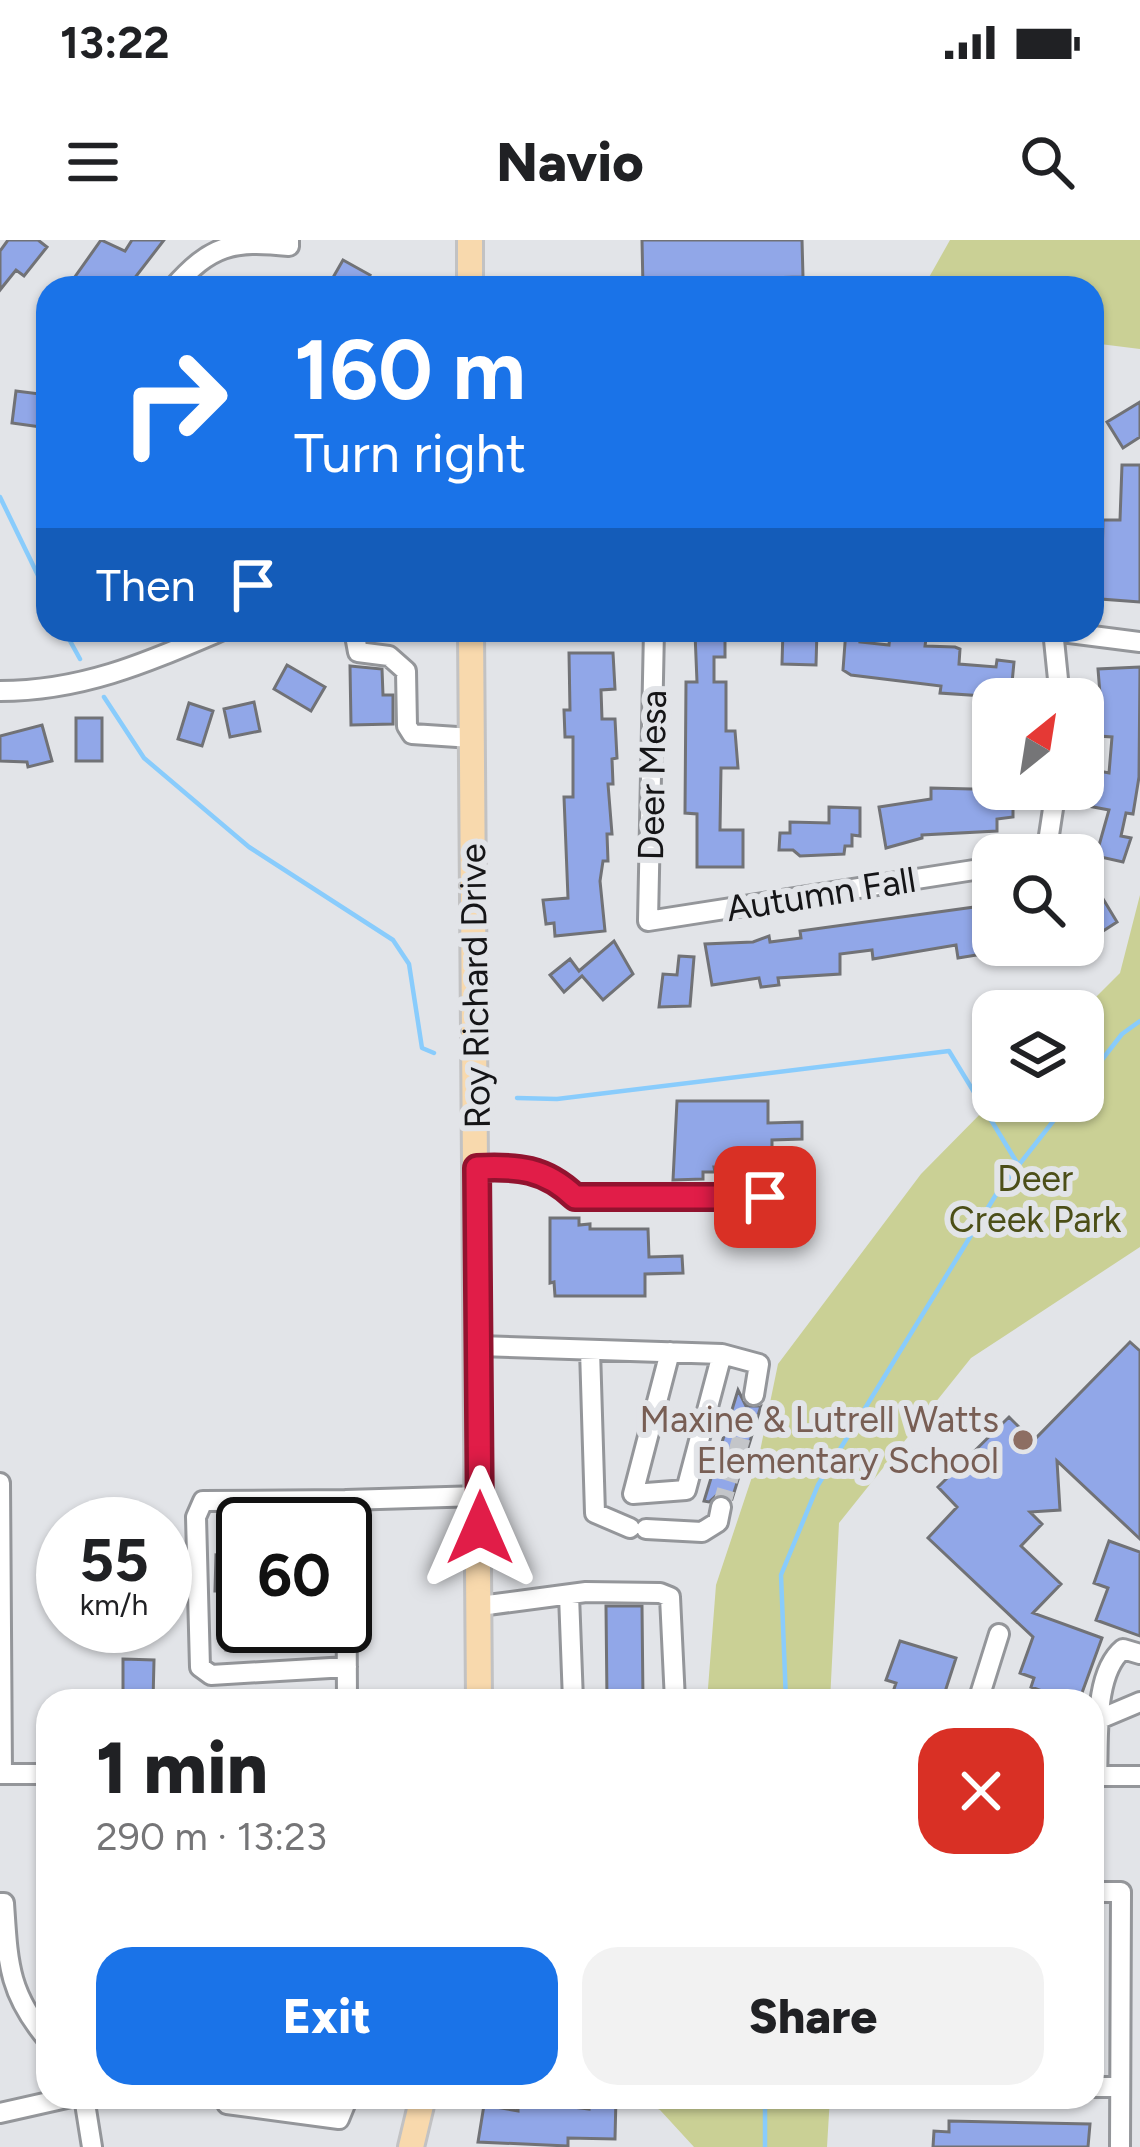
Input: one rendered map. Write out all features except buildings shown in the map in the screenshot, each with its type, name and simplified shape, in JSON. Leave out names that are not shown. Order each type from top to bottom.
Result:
[{"type":"main road","points":[[470,240],[470,276]]},
{"type":"main road","name":"Roy Richard Drive","points":[[471,642],[479,1689]]},
{"type":"main road","points":[[411,2147],[420,2109]]},
{"type":"street","points":[[186,276],[215,249],[231,243],[289,246],[289,240]]},
{"type":"street","points":[[1104,638],[1140,642]]},
{"type":"street","points":[[0,691],[77,686],[142,666],[181,642]]},
{"type":"street","points":[[356,642],[358,652],[389,656],[406,671],[407,726],[412,734],[472,738]]},
{"type":"street","name":"Deer Mesa","points":[[648,921],[654,642]]},
{"type":"street","points":[[1052,642],[1057,678]]},
{"type":"street","name":"Autumn Fall","points":[[648,921],[972,870]]},
{"type":"street","points":[[477,1168],[524,1166],[560,1183],[575,1197],[765,1197]]},
{"type":"street","points":[[478,1346],[722,1354],[759,1364],[754,1395]]},
{"type":"street","points":[[590,1350],[595,1513],[638,1528],[701,1532],[718,1522],[722,1507]]},
{"type":"street","points":[[670,1352],[633,1494],[686,1490],[722,1354]]},
{"type":"street","points":[[0,1483],[1,1774],[36,1774]]},
{"type":"street","points":[[372,1500],[479,1496]]},
{"type":"street","points":[[216,1501],[203,1501],[196,1516],[200,1667],[211,1675],[347,1667]]},
{"type":"street","points":[[480,1606],[568,1595],[660,1593],[670,1597],[674,1689]]},
{"type":"street","points":[[568,1595],[572,1689]]},
{"type":"street","points":[[982,1689],[999,1634]]},
{"type":"street","points":[[1104,1690],[1112,1660],[1123,1649],[1140,1654]]},
{"type":"street","points":[[347,1653],[347,1689]]},
{"type":"street","points":[[1104,1718],[1140,1702]]},
{"type":"street","points":[[1104,1776],[1140,1776]]},
{"type":"street","points":[[1104,1892],[1121,1892],[1120,2147]]},
{"type":"street","points":[[2,1903],[16,1997],[36,2024]]},
{"type":"street","points":[[1104,2087],[1120,2087]]},
{"type":"street","points":[[0,2113],[36,2105]]},
{"type":"street","points":[[85,2109],[92,2147]]},
{"type":"street","points":[[263,2109],[338,2119],[343,2109]]},
{"type":"green space","points":[[950,240],[1140,240],[1140,349],[1104,344],[1104,276],[930,276]]},
{"type":"green space","name":"Deer Creek Park","points":[[1140,895],[1140,1247],[971,1358],[839,1523],[831,1689],[708,1689],[716,1585],[759,1456],[778,1364],[921,1174],[972,1122],[1104,1122],[1103,990],[1120,973]]},
{"type":"green space","points":[[829,2109],[827,2147],[694,2147],[660,2110]]},
{"type":"waterway","points":[[0,497],[36,571]]},
{"type":"waterway","points":[[71,642],[80,659]]},
{"type":"waterway","points":[[104,697],[144,758],[249,847],[393,940],[409,964],[422,1048],[434,1053]]},
{"type":"waterway","points":[[1104,1057],[1140,1021]]},
{"type":"waterway","points":[[517,1098],[557,1099],[949,1051],[1019,1166]]},
{"type":"waterway","points":[[786,1689],[781,1575],[818,1485],[997,1193],[1053,1122]]},
{"type":"waterway","points":[[765,2109],[765,2147]]},
{"type":"tunnel","points":[[721,1507],[754,1395]]},
{"type":"place","name":"Maxine & Lutrell Watts Elementary School","points":[[1023,1440]]},
{"type":"route","points":[[480,1528],[477,1168],[524,1166],[560,1183],[575,1197],[765,1197]]}]
